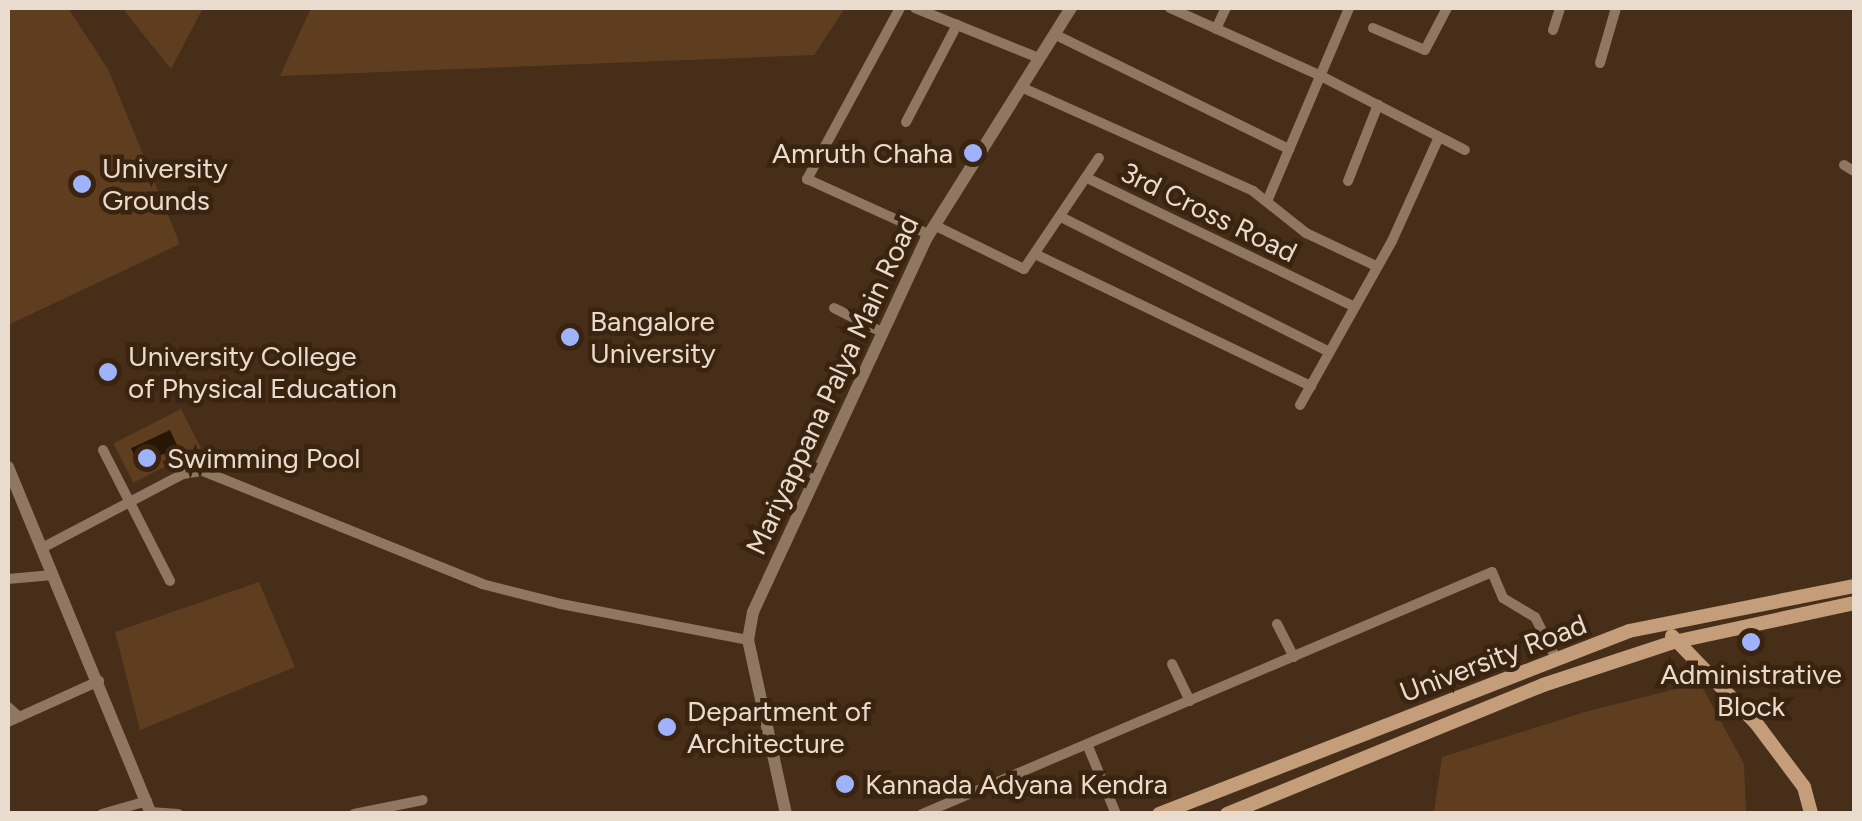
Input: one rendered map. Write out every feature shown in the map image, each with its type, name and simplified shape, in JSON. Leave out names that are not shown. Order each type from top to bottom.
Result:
[{"type":"main road","name":"University Road","points":[[1160,814],[1665,622],[1854,586]]},
{"type":"main road","name":"University Road","points":[[1227,814],[1543,685],[1674,642],[1854,603]]},
{"type":"main road","points":[[1665,622],[1674,642],[1756,722],[1804,787],[1812,814]]},
{"type":"street","points":[[900,8],[807,179],[1016,267],[1024,269],[1036,255],[1311,386]]},
{"type":"street","points":[[914,8],[1039,58]]},
{"type":"street","points":[[1170,8],[1319,75],[1465,150]]},
{"type":"street","points":[[1216,28],[1226,8]]},
{"type":"street","points":[[1268,199],[1349,8]]},
{"type":"street","points":[[1373,28],[1425,50],[1447,8]]},
{"type":"street","points":[[1553,30],[1560,8]]},
{"type":"street","points":[[1600,63],[1616,8]]},
{"type":"street","name":"Mariyappana Palya Main Road","points":[[786,814],[748,640],[753,612],[931,230],[1066,9]]},
{"type":"street","points":[[906,122],[957,25]]},
{"type":"street","points":[[1054,34],[1289,149]]},
{"type":"street","points":[[1021,87],[1268,199],[1306,232],[1376,266]]},
{"type":"street","points":[[1348,181],[1378,105]]},
{"type":"street","points":[[1300,405],[1376,266],[1440,137]]},
{"type":"street","points":[[1087,178],[1099,158]]},
{"type":"street","name":"3rd Cross Road","points":[[1036,255],[1087,178],[1354,306]]},
{"type":"street","points":[[1061,217],[1329,352]]},
{"type":"street","points":[[834,308],[882,332]]},
{"type":"street","points":[[103,450],[170,582]]},
{"type":"street","points":[[8,467],[150,809]]},
{"type":"street","points":[[42,548],[184,474],[203,471],[482,584],[561,604],[748,640]]},
{"type":"street","points":[[922,814],[1492,572],[1502,598],[1535,617],[1557,660]]},
{"type":"street","points":[[8,578],[54,575]]},
{"type":"street","points":[[1277,624],[1294,657]]},
{"type":"street","points":[[1172,664],[1190,701]]},
{"type":"street","points":[[8,722],[99,681]]},
{"type":"street","points":[[8,707],[19,717]]},
{"type":"street","points":[[1088,744],[1116,814]]},
{"type":"street","points":[[701,748],[772,748]]},
{"type":"street","points":[[354,814],[424,800]]},
{"type":"street","points":[[102,814],[150,809],[178,814]]},
{"type":"shaded area","name":"University Grounds","points":[[8,8],[68,8],[108,69],[180,244],[8,325]]},
{"type":"shaded area","points":[[122,8],[203,8],[171,69]]},
{"type":"shaded area","points":[[311,8],[845,8],[814,55],[280,76]]},
{"type":"shaded area","points":[[181,409],[201,448],[133,483],[113,444]]},
{"type":"shaded area","name":"Swimming Pool","points":[[170,430],[178,447],[139,465],[131,448]]},
{"type":"shaded area","points":[[259,582],[295,667],[140,730],[115,632]]},
{"type":"shaded area","points":[[1700,683],[1744,764],[1746,813],[1434,813],[1442,757],[1588,711]]},
{"type":"place","name":"Amruth Chaha","points":[[973,153]]},
{"type":"place","name":"University Grounds","points":[[82,184]]},
{"type":"place","name":"Bangalore University","points":[[570,337]]},
{"type":"place","name":"University College of Physical Education","points":[[108,372]]},
{"type":"place","name":"Swimming Pool","points":[[147,458]]},
{"type":"place","name":"Administrative Block","points":[[1751,642]]},
{"type":"place","name":"Department of Architecture","points":[[667,727]]},
{"type":"place","name":"Kannada Adyana Kendra","points":[[845,784]]}]
